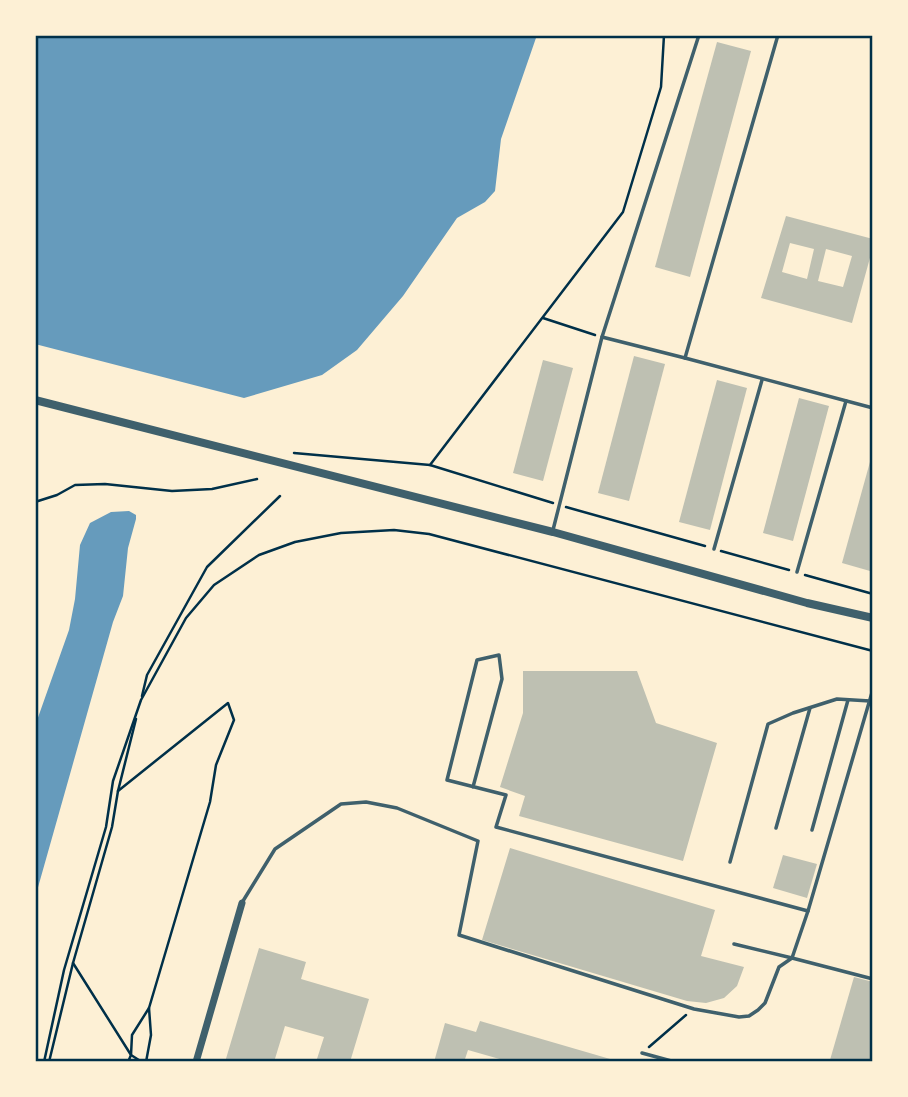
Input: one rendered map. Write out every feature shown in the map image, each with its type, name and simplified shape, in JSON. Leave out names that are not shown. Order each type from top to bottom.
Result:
[{"type":"street","points":[[35,400],[553,532],[807,603],[873,618]]},
{"type":"street","points":[[197,1062],[242,903]]},
{"type":"lane","points":[[553,532],[602,337],[699,35]]},
{"type":"lane","points":[[685,358],[778,35]]},
{"type":"lane","points":[[602,337],[873,408]]},
{"type":"lane","points":[[714,549],[762,380]]},
{"type":"lane","points":[[797,572],[846,401]]},
{"type":"lane","points":[[473,787],[502,679],[499,654],[477,660],[447,780],[473,787],[506,795],[496,827],[808,911]]},
{"type":"lane","points":[[242,903],[275,849],[341,804],[366,802],[397,808],[478,841],[459,935],[694,1009],[749,1016],[765,1003],[779,967],[792,958],[873,689]]},
{"type":"lane","points":[[730,862],[768,724],[837,699],[870,701]]},
{"type":"lane","points":[[812,830],[848,700]]},
{"type":"lane","points":[[776,828],[810,708]]},
{"type":"lane","points":[[734,944],[873,979]]},
{"type":"lane","points":[[642,1053],[675,1062]]},
{"type":"path","points":[[430,465],[623,212],[661,87],[664,35]]},
{"type":"path","points":[[543,318],[602,337]]},
{"type":"path","points":[[294,453],[430,465],[560,505]]},
{"type":"path","points":[[35,502],[57,495],[75,485],[105,484],[172,491],[212,489],[257,479]]},
{"type":"path","points":[[49,1062],[73,963],[112,827],[118,791],[147,675],[207,567],[280,496]]},
{"type":"path","points":[[44,1062],[64,970],[106,827],[113,781],[141,700],[186,618],[214,586],[259,555],[295,542],[341,533],[394,530],[429,534],[873,651]]},
{"type":"path","points":[[118,791],[228,703],[234,720],[216,765],[210,803],[149,1008],[132,1035],[128,1062]]},
{"type":"path","points":[[73,963],[131,1055],[144,1062],[151,1035],[149,1008]]},
{"type":"path","points":[[642,1053],[694,1009]]},
{"type":"water","points":[[35,35],[537,35],[501,139],[495,191],[485,202],[457,218],[403,296],[357,350],[322,375],[244,398],[35,344]]},
{"type":"water","points":[[129,511],[136,515],[136,519],[128,548],[123,596],[113,622],[35,898],[35,726],[69,630],[80,545],[90,523],[111,512]]},
{"type":"building","points":[[717,42],[751,51],[690,277],[655,267]]},
{"type":"building","points":[[786,216],[873,239],[852,323],[761,298]],"holes":[[[790,243],[814,249],[807,279],[782,272]],[[826,249],[852,256],[843,287],[818,281]]]},
{"type":"building","points":[[634,356],[665,364],[629,501],[598,493]]},
{"type":"building","points":[[543,360],[573,368],[543,481],[513,473]]},
{"type":"building","points":[[717,380],[747,388],[710,530],[679,522]]},
{"type":"building","points":[[799,398],[829,406],[793,541],[763,533]]},
{"type":"building","points":[[873,451],[873,559],[870,571],[842,563]]},
{"type":"building","points":[[523,671],[637,671],[656,723],[717,743],[683,861],[519,816],[525,796],[500,787],[523,713]]},
{"type":"building","points":[[510,848],[715,910],[701,956],[744,967],[737,986],[724,998],[706,1003],[687,1001],[482,940]]},
{"type":"building","points":[[783,855],[817,864],[807,898],[773,888]]},
{"type":"building","points":[[259,948],[306,962],[301,979],[369,999],[350,1062],[316,1062],[324,1037],[285,1026],[274,1062],[225,1062]]},
{"type":"building","points":[[854,977],[873,982],[873,1062],[830,1060]]},
{"type":"building","points":[[480,1021],[617,1062],[510,1062],[468,1050],[464,1062],[434,1062],[445,1023],[476,1032]]}]
